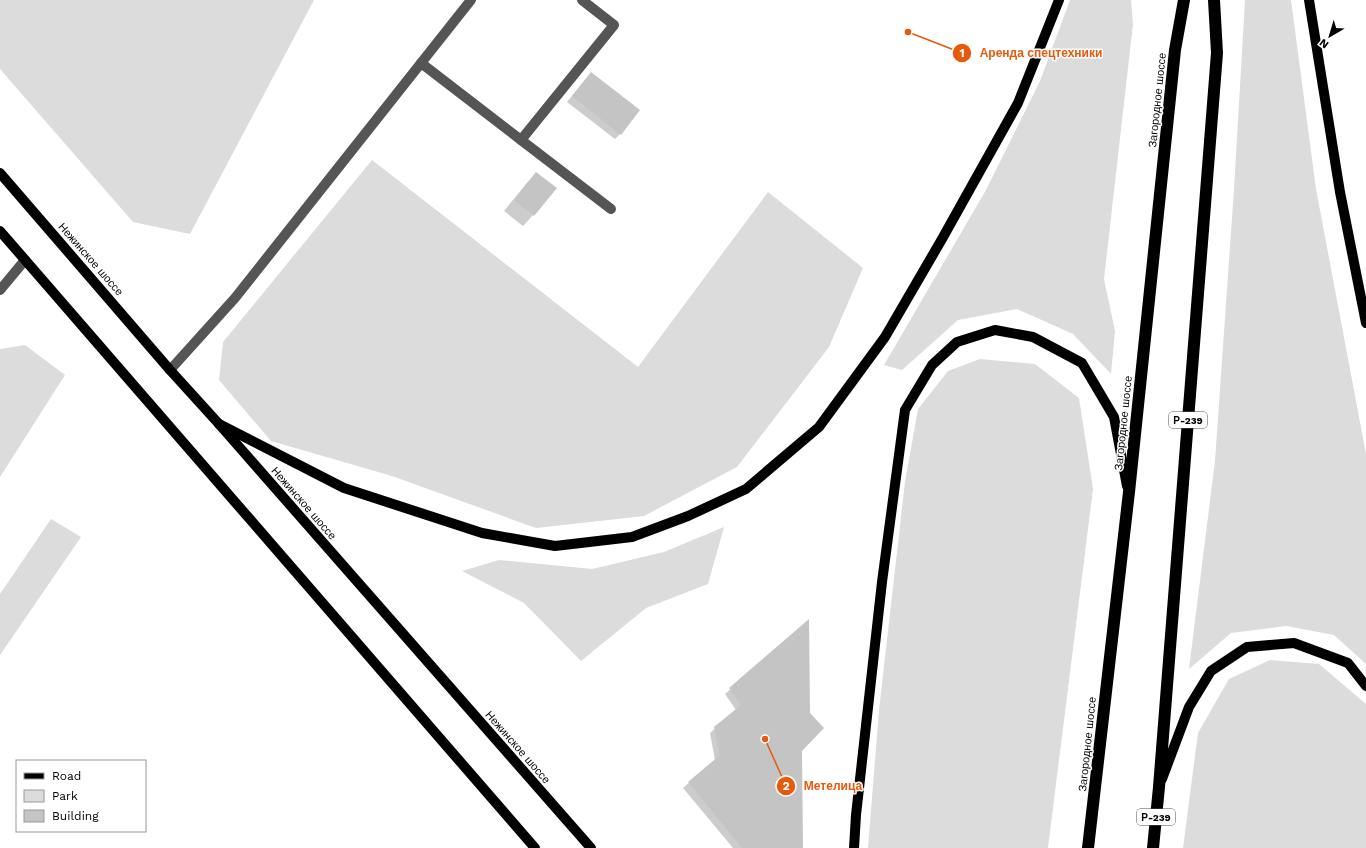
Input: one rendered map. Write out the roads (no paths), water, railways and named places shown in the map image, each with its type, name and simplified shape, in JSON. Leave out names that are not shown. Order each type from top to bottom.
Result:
[{"type":"highway","name":"Загородное шоссе","points":[[1088,848],[1129,492],[1174,58],[1184,0]]},
{"type":"highway","name":"Р-239","points":[[1153,848],[1217,53],[1214,0]]},
{"type":"main road","points":[[219,424],[344,488],[482,533],[555,546],[632,537],[688,516],[746,489],[819,426],[885,337],[1018,103],[1059,0]]},
{"type":"main road","points":[[1309,0],[1340,192],[1366,323]]},
{"type":"main road","name":"Нежинское шоссе","points":[[0,173],[170,370],[591,848]]},
{"type":"main road","points":[[0,231],[535,848]]},
{"type":"main road","points":[[854,848],[857,807],[881,590],[905,410],[932,365],[957,342],[995,330],[1033,337],[1082,363],[1114,417],[1129,492]]},
{"type":"main road","points":[[1159,787],[1188,707],[1211,670],[1247,647],[1294,643],[1348,663],[1366,686]]},
{"type":"street","points":[[170,370],[235,298],[471,0]]},
{"type":"street","points":[[521,140],[614,25],[582,0]]},
{"type":"street","points":[[421,62],[611,209]]},
{"type":"street","points":[[0,290],[25,260]]},
{"type":"place","name":"Аренда спецтехники","points":[[908,32]]},
{"type":"place","name":"Метелица","points":[[765,739]]}]
